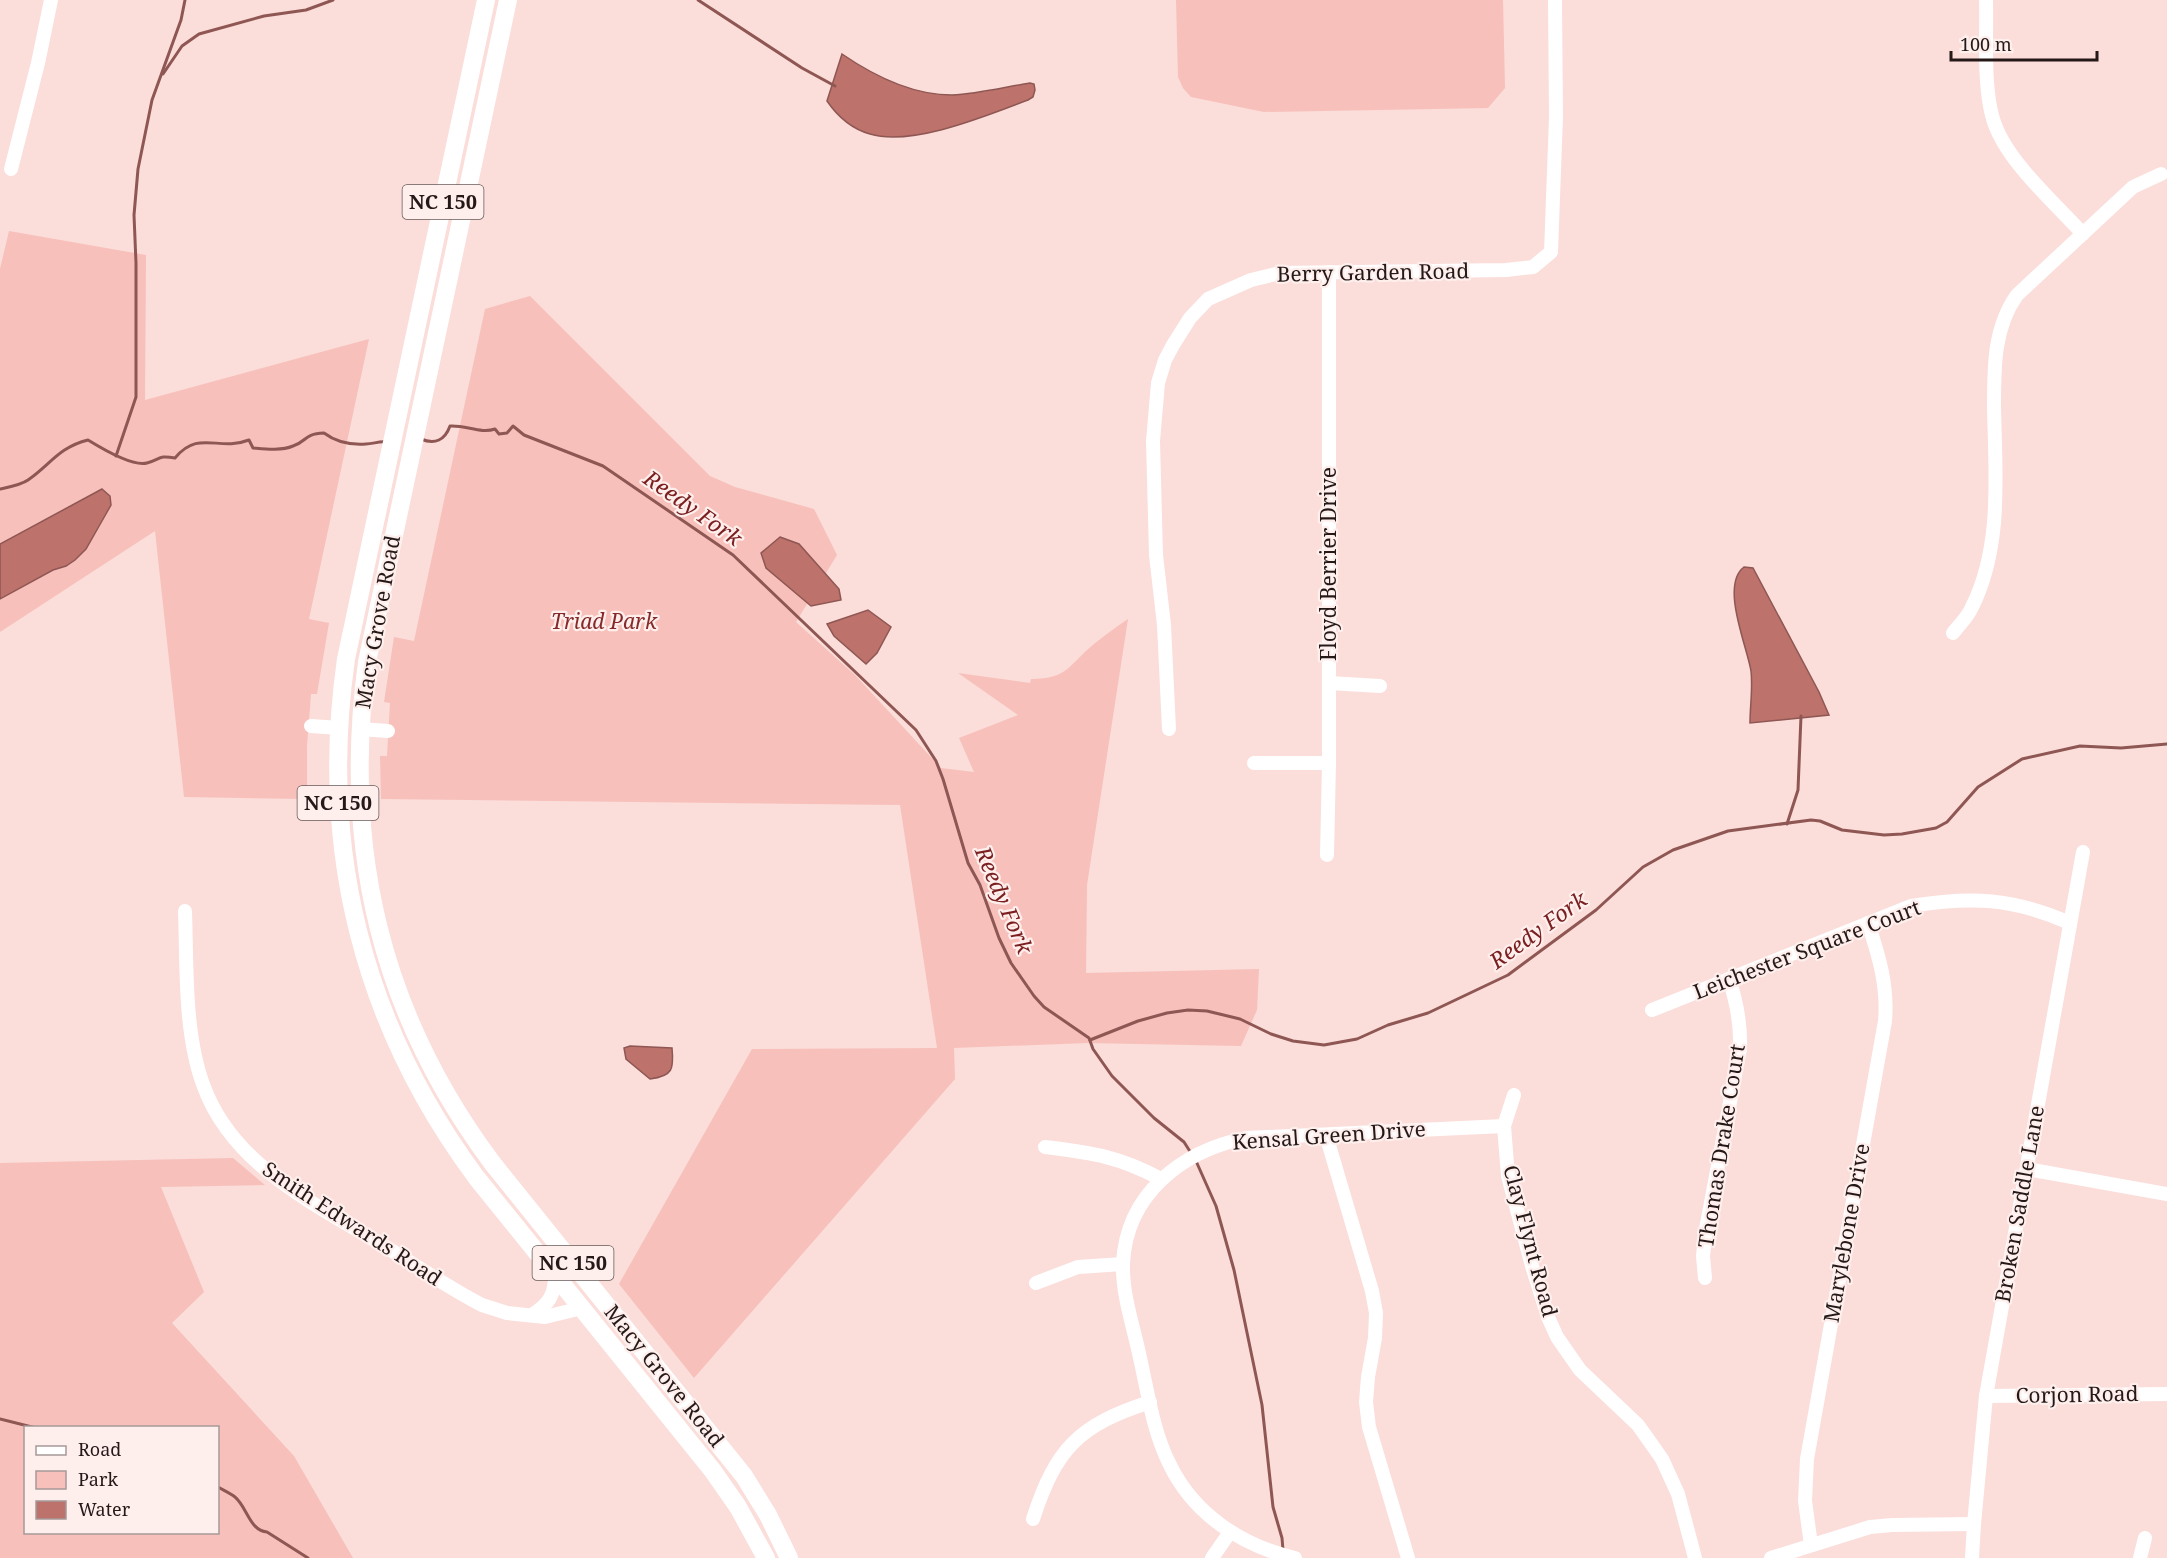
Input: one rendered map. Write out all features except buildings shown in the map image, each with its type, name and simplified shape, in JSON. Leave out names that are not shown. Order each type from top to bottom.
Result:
[{"type":"main road","name":"Macy Grove Road","points":[[486,0],[346,659],[339,728],[338,802],[351,905],[364,958],[385,1018],[416,1083],[444,1131],[476,1178],[726,1489],[749,1526],[765,1558]]},
{"type":"main road","name":"Macy Grove Road","points":[[508,0],[367,662],[360,729],[360,801],[368,875],[378,928],[412,1028],[434,1073],[476,1142],[744,1476],[768,1515],[789,1558]]},
{"type":"main road","points":[[360,729],[353,723],[350,709],[368,553]]},
{"type":"main road","points":[[339,728],[345,732],[348,740],[351,799],[368,875]]},
{"type":"main road","points":[[476,1178],[570,1277],[580,1283],[588,1282]]},
{"type":"street","points":[[11,169],[38,63],[51,0]]},
{"type":"street","name":"Berry Garden Road","points":[[1169,729],[1164,625],[1156,555],[1153,441],[1158,383],[1165,360],[1190,318],[1208,299],[1251,280],[1280,273],[1506,270],[1533,267],[1551,252],[1556,124],[1555,0]]},
{"type":"street","points":[[1986,0],[1987,81],[1993,119],[2010,154],[2083,234]]},
{"type":"street","points":[[1953,633],[1971,609],[1982,585],[1992,548],[1996,491],[1994,371],[1999,330],[2007,309],[2017,295],[2133,187],[2161,174]]},
{"type":"street","name":"Floyd Berrier Drive","points":[[1327,855],[1329,272]]},
{"type":"street","points":[[1329,683],[1380,686]]},
{"type":"street","points":[[311,726],[339,728]]},
{"type":"street","points":[[360,729],[388,730]]},
{"type":"street","points":[[1254,763],[1329,763]]},
{"type":"street","name":"Broken Saddle Lane","points":[[1972,1558],[1986,1396],[2083,852]]},
{"type":"street","name":"Leichester Square Court","points":[[1652,1010],[1911,906],[1960,900],[1984,900],[2044,912],[2070,923]]},
{"type":"street","name":"Smith Edwards Road","points":[[185,911],[189,1007],[198,1069],[217,1118],[237,1144],[279,1179],[470,1299],[494,1310],[544,1317],[582,1308]]},
{"type":"street","name":"Marylebone Drive","points":[[1811,1545],[1805,1501],[1808,1459],[1885,1021],[1886,989],[1882,966],[1868,923]]},
{"type":"street","name":"Thomas Drake Court","points":[[1705,1278],[1703,1256],[1706,1228],[1740,1049],[1741,1029],[1729,979]]},
{"type":"street","name":"Clay Flynt Road","points":[[1514,1095],[1504,1126],[1511,1187],[1548,1317],[1563,1347],[1580,1370],[1638,1425],[1662,1459],[1678,1494],[1695,1558]]},
{"type":"street","name":"Kensal Green Drive","points":[[1295,1558],[1262,1549],[1230,1532],[1211,1517],[1182,1486],[1169,1463],[1159,1440],[1125,1289],[1123,1264],[1133,1220],[1161,1179],[1179,1164],[1204,1150],[1227,1142],[1246,1138],[1504,1126]]},
{"type":"street","points":[[1326,1135],[1372,1290],[1376,1313],[1375,1338],[1366,1402],[1370,1427],[1408,1558]]},
{"type":"street","points":[[1045,1147],[1113,1157],[1161,1179]]},
{"type":"street","points":[[2027,1169],[2167,1194]]},
{"type":"street","points":[[1036,1283],[1078,1268],[1123,1264]]},
{"type":"street","points":[[532,1315],[551,1298],[555,1275]]},
{"type":"street","name":"Corjon Road","points":[[1986,1396],[2167,1394]]},
{"type":"street","points":[[1033,1519],[1045,1484],[1059,1459],[1080,1436],[1119,1412],[1150,1402]]},
{"type":"street","points":[[1771,1558],[1870,1527],[1974,1524]]},
{"type":"street","points":[[1212,1558],[1230,1532]]},
{"type":"street","points":[[2140,1558],[2145,1538]]},
{"type":"green space","points":[[1176,0],[1503,0],[1505,88],[1488,108],[1264,112],[1191,97],[1183,88],[1178,77]]},
{"type":"green space","points":[[9,231],[146,255],[145,400],[369,339],[309,619],[329,623],[317,694],[311,694],[307,746],[307,799],[184,797],[155,531],[0,632],[0,269]]},
{"type":"green space","name":"Triad Park","points":[[530,296],[710,476],[735,487],[814,509],[837,555],[796,622],[855,675],[941,768],[974,772],[959,738],[1018,715],[958,673],[1030,683],[1031,679],[1053,676],[1067,669],[1094,644],[1128,619],[1087,885],[1086,973],[1259,969],[1257,1010],[1241,1046],[1087,1043],[954,1048],[955,1079],[694,1378],[619,1284],[752,1049],[937,1048],[900,805],[381,799],[380,756],[387,756],[390,703],[384,702],[394,637],[414,641],[485,309]]},
{"type":"green space","points":[[233,1158],[265,1185],[161,1187],[204,1292],[172,1323],[294,1456],[353,1558],[0,1558],[0,1163]]},
{"type":"water","points":[[842,54],[881,77],[923,92],[952,95],[1030,83],[1034,84],[1035,90],[1033,97],[1028,100],[950,128],[907,136],[887,137],[870,134],[846,122],[827,101]]},
{"type":"water","points":[[102,489],[110,496],[111,505],[86,549],[66,566],[53,570],[0,599],[0,544]]},
{"type":"water","points":[[780,537],[799,544],[839,589],[841,600],[811,606],[766,568],[761,553]]},
{"type":"water","points":[[1744,567],[1753,568],[1829,715],[1750,723],[1751,671],[1737,616],[1734,587],[1737,576]]},
{"type":"water","points":[[868,610],[891,627],[877,653],[866,664],[834,636],[827,624]]},
{"type":"water","points":[[630,1046],[672,1048],[673,1061],[670,1070],[663,1076],[650,1079],[626,1059],[624,1048]]},
{"type":"waterway","points":[[116,456],[136,397],[134,215],[138,169],[152,100],[181,20],[185,0]]},
{"type":"waterway","points":[[163,74],[182,46],[199,34],[264,16],[306,10],[333,0]]},
{"type":"waterway","points":[[698,0],[802,68],[835,86]]},
{"type":"waterway","name":"Reedy Fork","points":[[421,439],[439,440],[450,426],[495,429],[499,434],[507,433],[513,426],[524,435],[603,466],[733,555],[916,730],[936,761],[968,863],[980,885],[999,938],[1011,963],[1044,1007],[1089,1038],[1093,1049],[1112,1076],[1154,1118],[1184,1142],[1191,1153]]},
{"type":"waterway","name":"Reedy Fork","points":[[0,489],[25,482],[69,447],[88,440],[117,456],[141,463],[162,457],[175,458],[184,449],[201,443],[228,444],[249,440],[253,448],[278,449],[288,448],[309,436],[324,433],[339,441],[350,443],[386,442]]},
{"type":"waterway","points":[[1787,824],[1798,790],[1801,716]]},
{"type":"waterway","name":"Reedy Fork","points":[[1090,1040],[1138,1021],[1188,1010],[1207,1011],[1240,1019],[1271,1034],[1293,1041],[1324,1045],[1357,1039],[1388,1025],[1428,1013],[1508,975],[1596,910],[1643,867],[1673,850],[1728,831],[1811,820],[1820,821],[1842,830],[1884,835],[1936,828],[1947,822],[1978,787],[2022,759],[2080,746],[2121,748],[2167,744]]},
{"type":"waterway","points":[[1196,1161],[1216,1206],[1234,1270],[1262,1405],[1273,1507],[1283,1550]]},
{"type":"waterway","points":[[0,1419],[28,1426]]},
{"type":"waterway","points":[[219,1488],[239,1501],[257,1528],[308,1558]]}]
